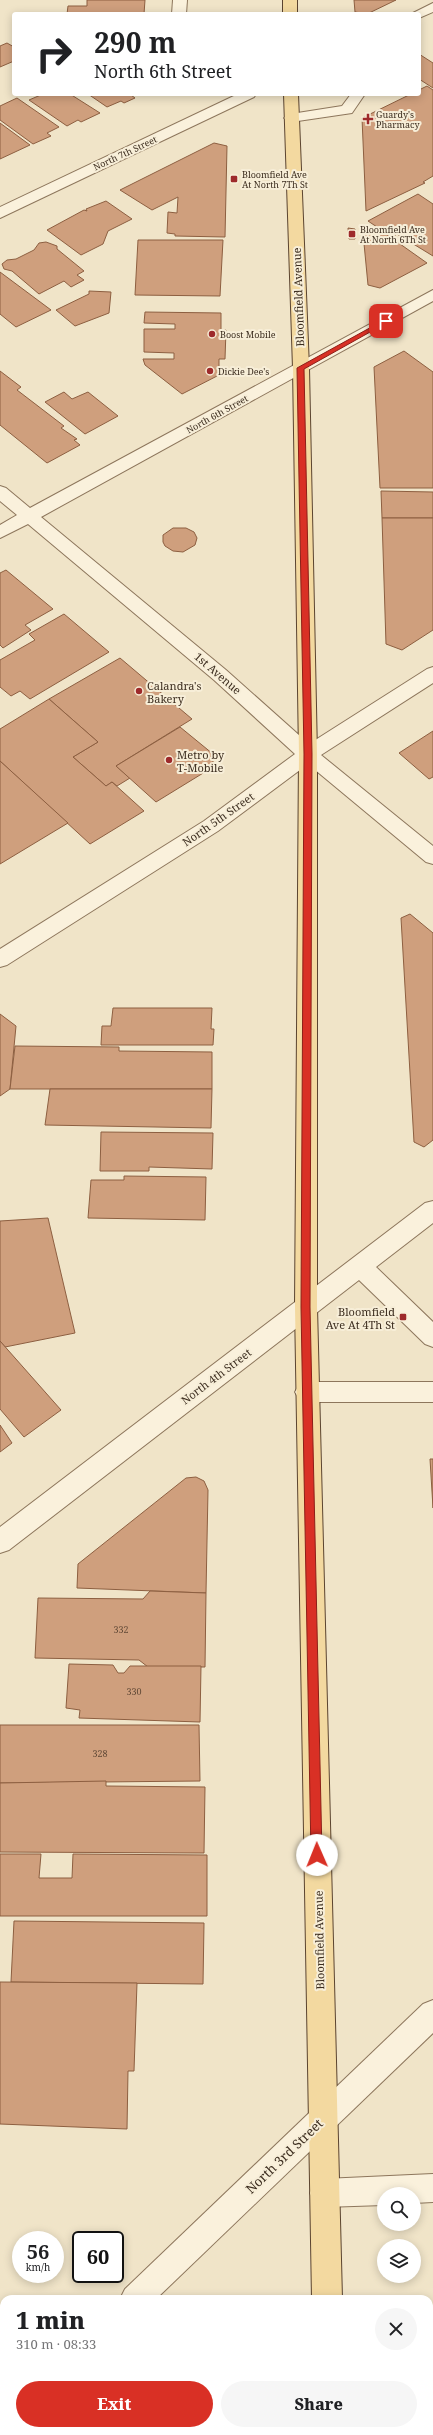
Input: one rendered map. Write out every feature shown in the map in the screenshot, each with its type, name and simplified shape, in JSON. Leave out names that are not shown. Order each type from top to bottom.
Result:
[{"type":"main road","points":[[290,0],[290,12]]},
{"type":"main road","name":"Bloomfield Avenue","points":[[291,96],[301,368],[308,754],[307,1392],[327,2295]]},
{"type":"street","points":[[179,12],[180,0]]},
{"type":"street","points":[[421,13],[433,7]]},
{"type":"street","name":"North 7th Street","points":[[0,213],[245,96]]},
{"type":"street","points":[[291,118],[347,110],[357,96]]},
{"type":"street","name":"North 6th Street","points":[[0,532],[433,295]]},
{"type":"street","name":"1st Avenue","points":[[0,492],[220,675],[308,754],[433,857]]},
{"type":"street","name":"North 5th Street","points":[[0,959],[211,826],[308,754],[433,674]]},
{"type":"street","name":"North 4th Street","points":[[0,1542],[433,1210]]},
{"type":"street","points":[[360,1266],[433,1337]]},
{"type":"street","points":[[307,1392],[433,1392]]},
{"type":"street","name":"North 3rd Street","points":[[139,2295],[433,2014]]},
{"type":"street","points":[[324,2193],[433,2188]]},
{"type":"building","points":[[87,0],[145,0],[144,12],[67,12],[68,6],[87,6]]},
{"type":"building","points":[[354,0],[396,0],[371,12],[355,12]]},
{"type":"building","points":[[7,43],[12,46],[12,62],[0,67],[0,46]]},
{"type":"building","points":[[421,55],[433,63],[433,88],[421,80]]},
{"type":"building","points":[[427,86],[433,90],[433,176],[423,182],[425,183],[366,211],[362,118],[407,96],[421,96],[421,89]]},
{"type":"building","points":[[38,96],[73,96],[100,113],[81,122],[78,120],[67,126],[29,100]]},
{"type":"building","points":[[91,96],[132,96],[135,98],[124,103],[121,101],[107,107]]},
{"type":"building","points":[[17,98],[59,127],[47,133],[51,136],[33,144],[0,120],[0,106]]},
{"type":"building","points":[[0,123],[30,145],[0,159]]},
{"type":"building","points":[[214,143],[227,146],[225,237],[175,236],[175,234],[167,233],[168,212],[177,213],[178,197],[152,210],[120,190]]},
{"type":"building","points":[[418,194],[433,204],[433,256],[397,234],[392,237],[368,221]]},
{"type":"building","points":[[106,201],[132,219],[108,231],[103,244],[81,255],[47,230],[84,210],[87,211],[86,209]]},
{"type":"building","points":[[376,227],[427,263],[380,288],[368,285],[363,233]]},
{"type":"building","points":[[348,228],[355,229],[355,239],[349,239]]},
{"type":"building","points":[[138,240],[223,240],[220,296],[135,295]]},
{"type":"building","points":[[46,242],[57,246],[57,249],[84,271],[77,275],[84,280],[71,287],[64,281],[39,294],[12,271],[4,269],[2,264],[7,260],[16,259],[34,250],[39,243]]},
{"type":"building","points":[[0,272],[51,310],[16,327],[0,314]]},
{"type":"building","points":[[89,291],[111,292],[109,313],[75,326],[56,310],[89,294]]},
{"type":"building","points":[[145,312],[221,313],[221,331],[226,330],[225,359],[219,359],[219,375],[182,394],[145,365],[143,359],[174,359],[174,353],[144,352],[144,329],[175,329],[175,324],[144,323]]},
{"type":"building","points":[[404,351],[433,372],[433,488],[380,488],[374,367]]},
{"type":"building","points":[[0,371],[21,387],[17,390],[64,426],[61,428],[77,439],[74,440],[80,445],[47,463],[0,425]]},
{"type":"building","points":[[64,392],[72,399],[88,392],[118,416],[85,434],[45,402]]},
{"type":"building","points":[[381,491],[433,492],[433,518],[382,518]]},
{"type":"building","points":[[382,518],[433,518],[433,630],[402,650],[386,644]]},
{"type":"building","points":[[173,528],[186,528],[194,532],[197,538],[195,545],[183,552],[173,551],[165,546],[163,542],[163,535]]},
{"type":"building","points":[[6,570],[53,609],[25,625],[31,630],[3,648],[0,645],[0,573]]},
{"type":"building","points":[[64,614],[109,652],[30,699],[20,691],[11,696],[0,687],[0,660],[35,640],[29,634]]},
{"type":"building","points":[[120,658],[192,719],[116,766],[130,778],[117,786],[112,782],[106,786],[73,757],[98,742],[49,699]]},
{"type":"building","points":[[49,699],[98,742],[73,757],[106,786],[112,782],[144,811],[90,844],[0,761],[0,729]]},
{"type":"building","name":"Metro by T-Mobile","points":[[180,727],[213,754],[213,767],[156,802],[116,766]]},
{"type":"building","points":[[433,731],[433,777],[429,779],[399,753]]},
{"type":"building","points":[[0,761],[68,823],[0,864]]},
{"type":"building","points":[[410,914],[433,933],[433,1140],[424,1147],[414,1142],[401,918]]},
{"type":"building","points":[[113,1008],[212,1008],[211,1029],[214,1029],[213,1045],[101,1045],[102,1026],[111,1026]]},
{"type":"building","points":[[0,1014],[16,1026],[10,1089],[0,1096]]},
{"type":"building","points":[[15,1046],[119,1047],[119,1051],[212,1052],[212,1089],[10,1089]]},
{"type":"building","points":[[50,1089],[212,1089],[211,1128],[45,1125]]},
{"type":"building","points":[[101,1132],[213,1133],[212,1169],[149,1167],[149,1171],[100,1171]]},
{"type":"building","points":[[124,1176],[206,1177],[205,1220],[88,1218],[91,1180],[124,1180]]},
{"type":"building","points":[[48,1218],[75,1333],[5,1347],[0,1341],[0,1221]]},
{"type":"building","points":[[0,1341],[61,1410],[24,1437],[0,1409]]},
{"type":"building","points":[[0,1425],[12,1443],[0,1452]]},
{"type":"building","points":[[430,1459],[433,1459],[433,1508]]},
{"type":"building","points":[[196,1477],[204,1481],[208,1490],[206,1593],[77,1588],[78,1564],[186,1478]]},
{"type":"building","points":[[150,1591],[206,1593],[205,1667],[148,1667],[139,1660],[35,1658],[38,1598],[143,1599]]},
{"type":"building","points":[[69,1664],[113,1665],[118,1673],[124,1673],[130,1666],[201,1666],[200,1722],[79,1718],[80,1710],[66,1708]]},
{"type":"building","points":[[0,1725],[199,1725],[200,1781],[0,1783]]},
{"type":"building","points":[[106,1781],[106,1786],[205,1787],[204,1853],[0,1852],[0,1783]]},
{"type":"building","points":[[0,1854],[41,1854],[39,1878],[72,1878],[73,1854],[207,1855],[207,1916],[0,1916]]},
{"type":"building","points":[[14,1921],[204,1923],[203,1984],[11,1982]]},
{"type":"building","points":[[0,1982],[137,1983],[134,2071],[128,2071],[127,2129],[0,2124]]},
{"type":"place","name":"Guardy's Pharmacy","points":[[368,119]]},
{"type":"place","name":"Bloomfield Ave At North 7Th St","points":[[234,179]]},
{"type":"place","name":"Bloomfield Ave At North 6Th St","points":[[352,234]]},
{"type":"place","name":"Boost Mobile","points":[[212,334]]},
{"type":"place","name":"Dickie Dee's","points":[[210,371]]},
{"type":"place","name":"Calandra's Bakery","points":[[139,691]]},
{"type":"place","name":"Metro by T-Mobile","points":[[169,760]]},
{"type":"place","name":"Bloomfield Ave At 4Th St","points":[[403,1317]]},
{"type":"route","points":[[317,1855],[306,1307],[308,754],[302,522],[301,368],[386,321]]}]
